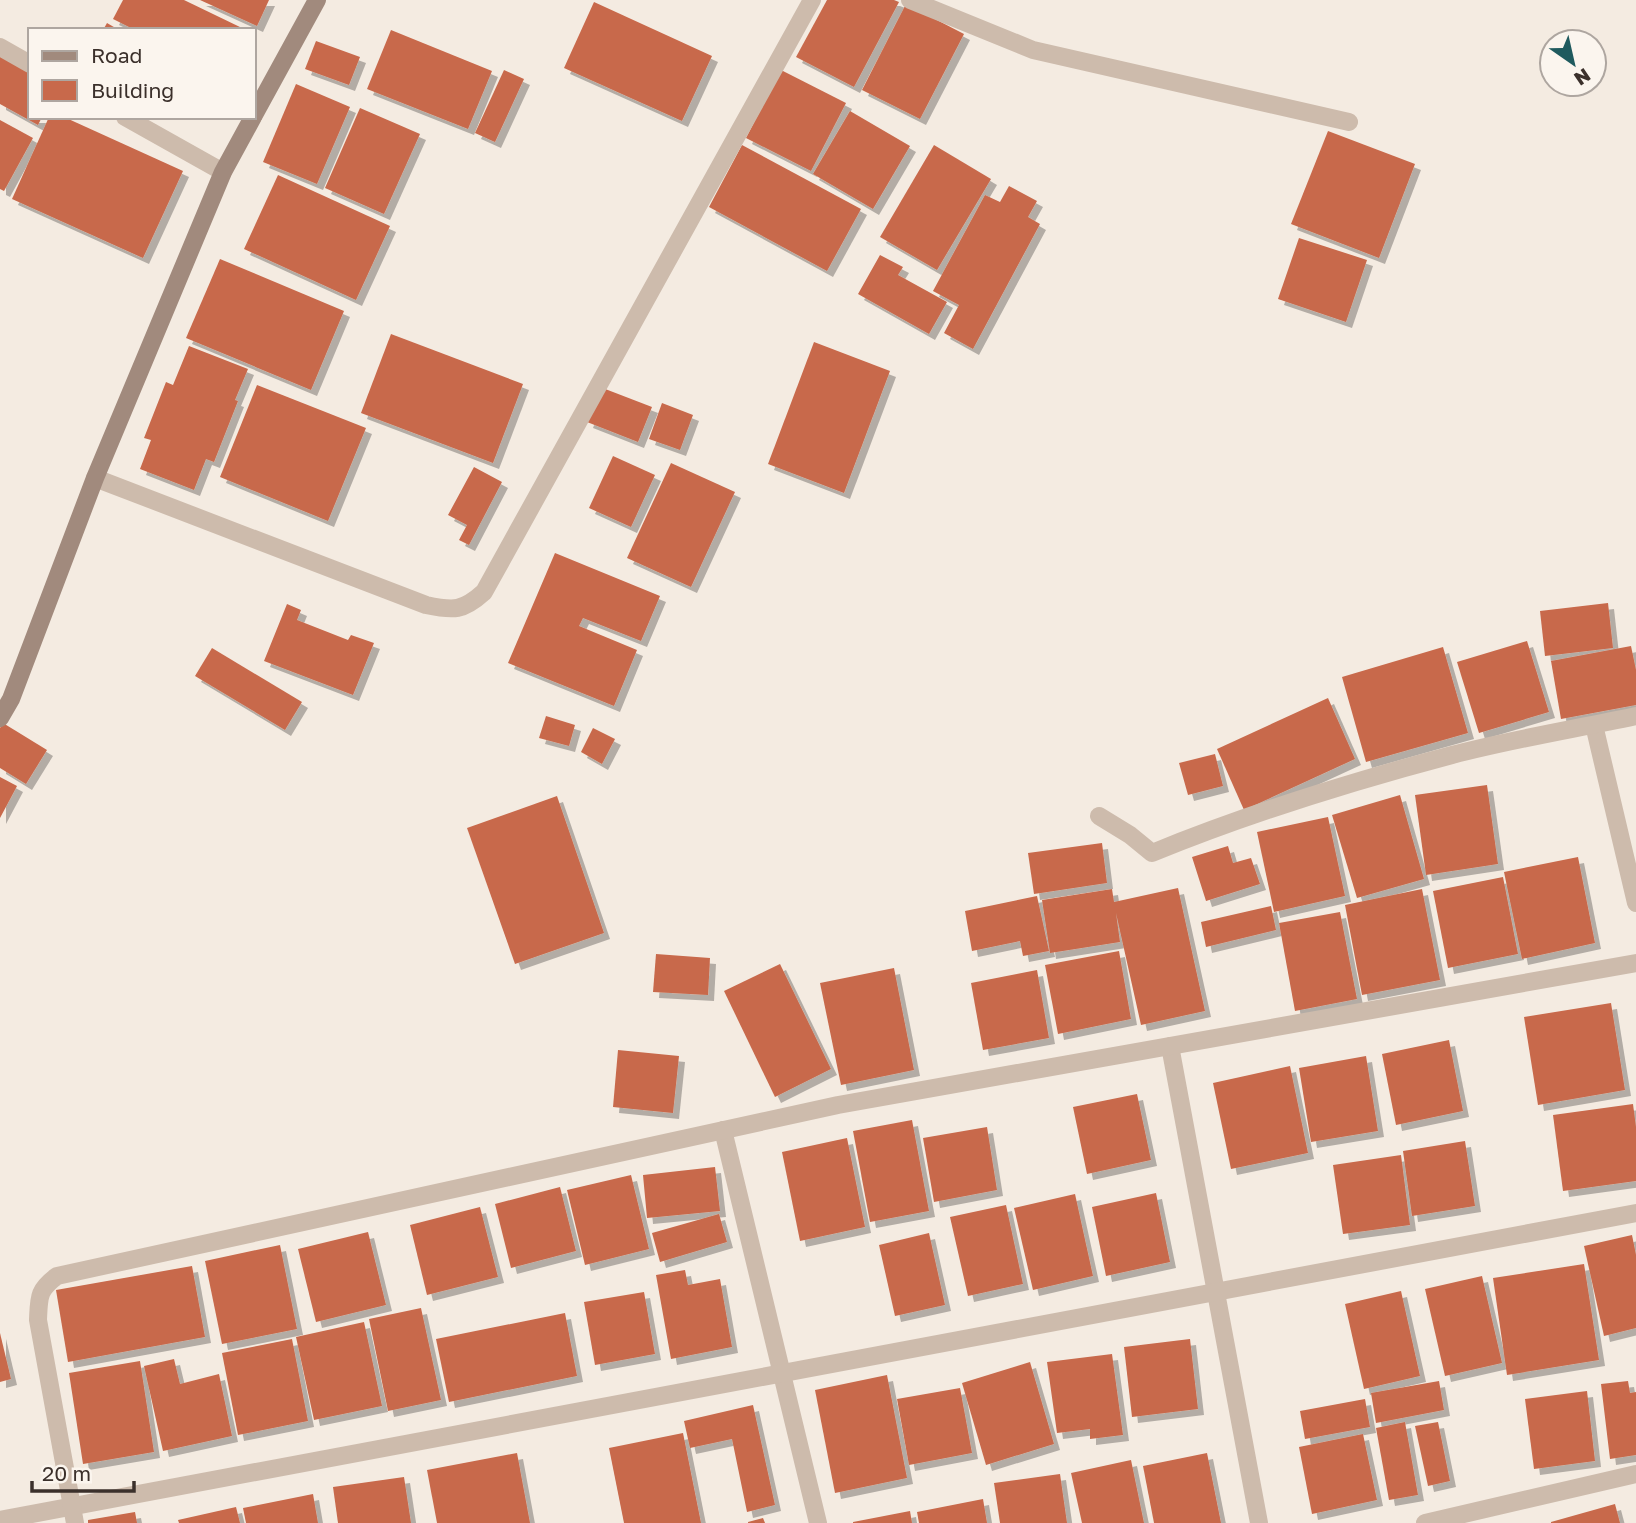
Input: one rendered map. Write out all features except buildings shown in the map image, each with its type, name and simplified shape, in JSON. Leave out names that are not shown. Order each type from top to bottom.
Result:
[{"type":"main road","points":[[256,111],[317,0]]},
{"type":"main road","points":[[0,718],[11,699],[95,478],[223,172],[251,119]]},
{"type":"street","points":[[95,478],[426,605],[449,610],[469,605],[484,592],[812,0]]},
{"type":"street","points":[[910,0],[1033,50],[1349,122]]},
{"type":"street","points":[[0,47],[28,63]]},
{"type":"street","points":[[129,119],[223,172]]},
{"type":"street","points":[[1099,816],[1130,835],[1152,853],[1220,825],[1291,801],[1455,754],[1636,716]]},
{"type":"street","points":[[1594,725],[1636,903]]},
{"type":"street","points":[[73,1514],[38,1320],[39,1298],[44,1285],[57,1276],[838,1105],[1636,963]]},
{"type":"street","points":[[1170,1046],[1259,1523]]},
{"type":"street","points":[[723,1130],[818,1523]]},
{"type":"street","points":[[0,1520],[73,1514],[782,1372],[1636,1213]]},
{"type":"street","points":[[1425,1523],[1636,1474]]}]
